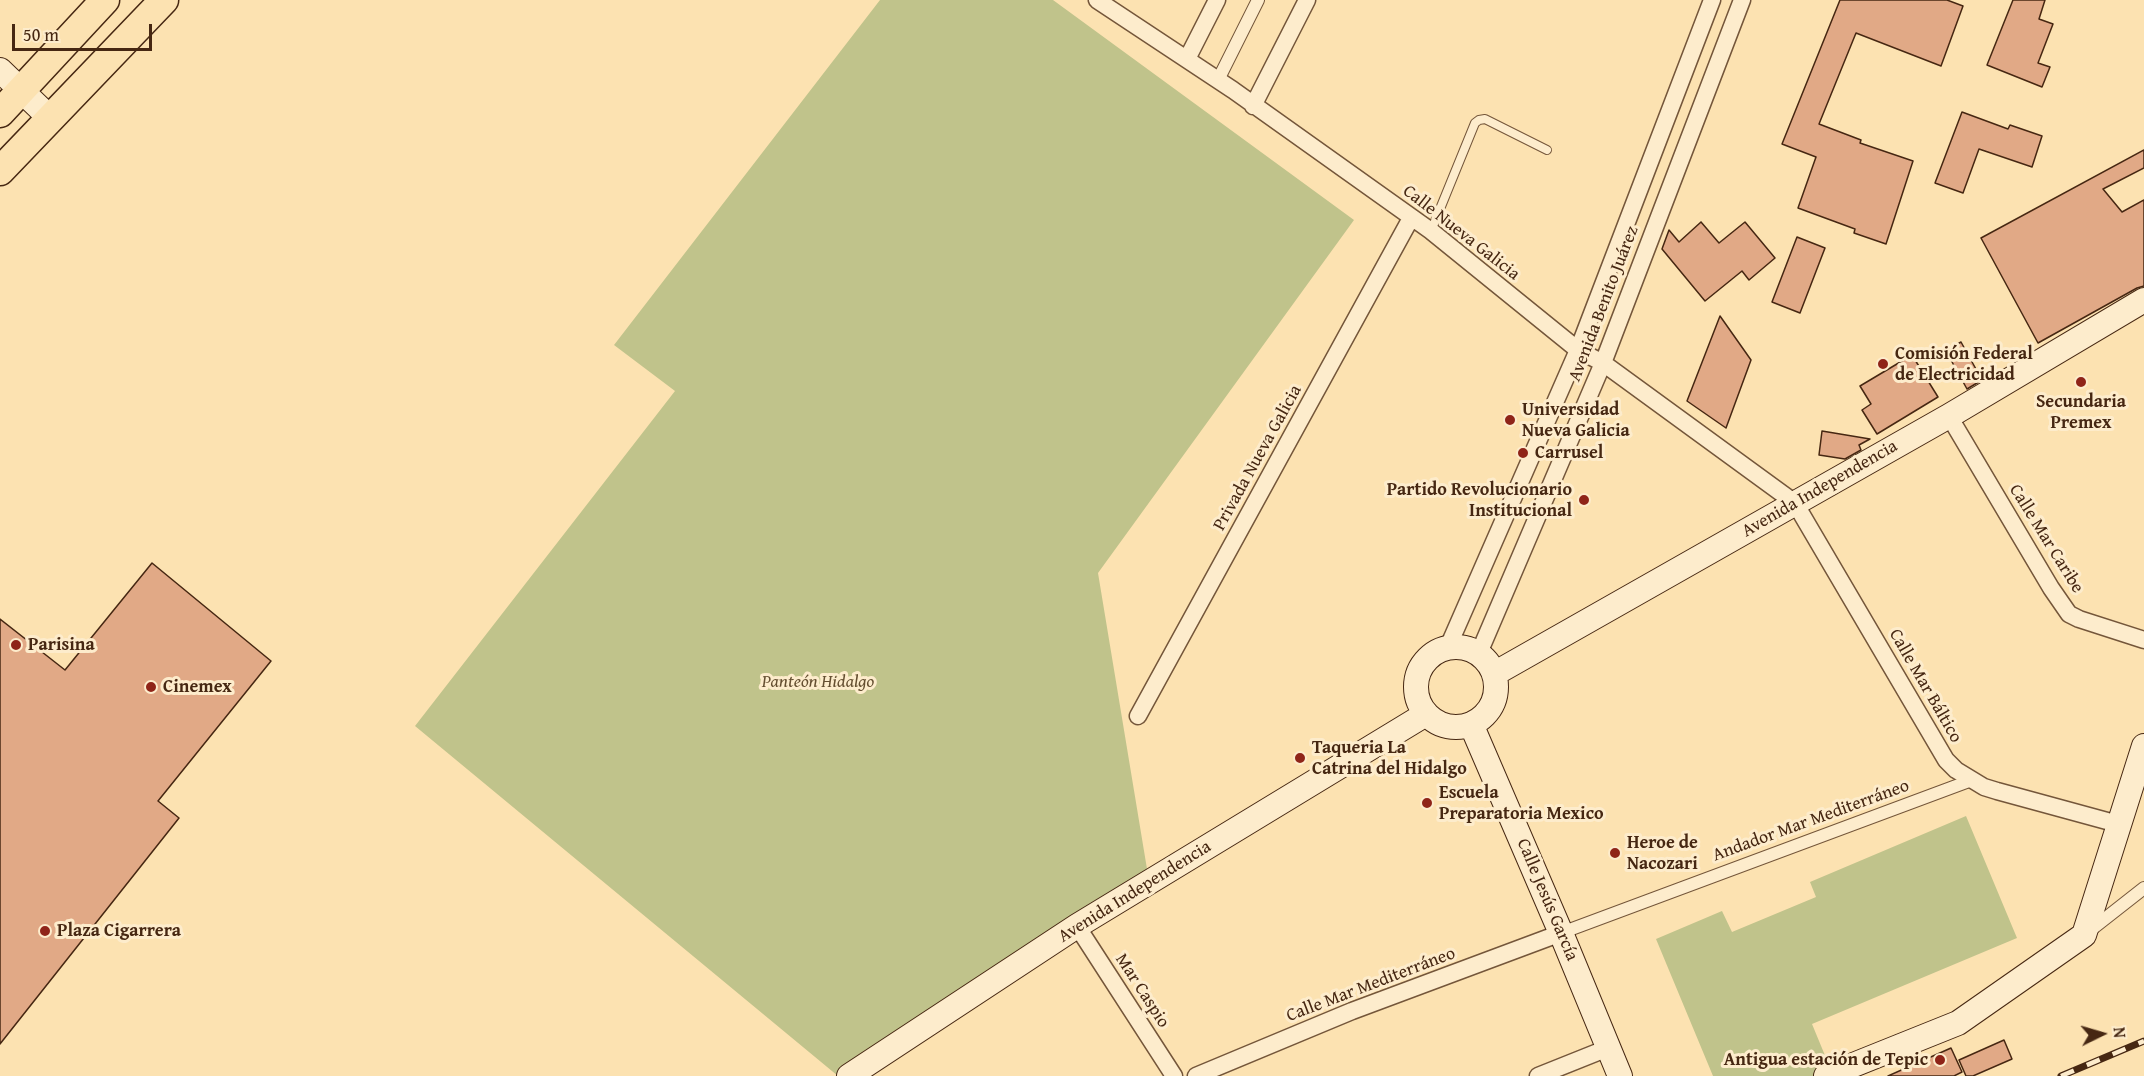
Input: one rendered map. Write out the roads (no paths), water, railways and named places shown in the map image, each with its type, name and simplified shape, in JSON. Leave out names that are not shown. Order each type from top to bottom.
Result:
[{"type":"highway","points":[[0,113],[22,92],[105,0]]},
{"type":"highway","points":[[0,171],[164,0]]},
{"type":"main road","points":[[0,70],[50,118]]},
{"type":"main road","name":"Avenida Independencia","points":[[1494,674],[1949,416],[2144,300]]},
{"type":"main road","points":[[1448,646],[1461,646],[1479,653],[1494,674],[1496,686],[1492,704],[1481,718],[1471,724],[1447,727],[1435,722],[1419,704],[1415,692],[1420,668],[1427,658],[1448,646]]},
{"type":"main road","name":"Avenida Independencia","points":[[849,1076],[1077,927],[1426,714]]},
{"type":"main road","name":"Calle Jesús García","points":[[1471,724],[1562,933],[1620,1076]]},
{"type":"main road","points":[[1826,1076],[1958,1023],[2084,935],[2144,746]]},
{"type":"street","name":"Calle Nueva Galicia","points":[[1097,0],[1218,80],[1431,231],[1578,350],[1603,363],[1795,503]]},
{"type":"street","points":[[1187,59],[1217,0]]},
{"type":"street","points":[[1218,80],[1258,0]]},
{"type":"street","points":[[1253,106],[1306,0]]},
{"type":"street","name":"Avenida Benito Juárez","points":[[1448,646],[1578,350],[1712,0]]},
{"type":"street","name":"Avenida Benito Juárez","points":[[1479,653],[1603,363],[1742,0]]},
{"type":"street","name":"Privada Nueva Galicia","points":[[1138,717],[1411,218]]},
{"type":"street","name":"Calle Mar Caribe","points":[[1949,416],[2051,588],[2069,614],[2144,640]]},
{"type":"street","name":"Calle Mar Báltico","points":[[1795,503],[1946,760],[1956,770],[1997,791],[2118,824]]},
{"type":"street","name":"Andador Mar Mediterráneo","points":[[1562,933],[1972,780]]},
{"type":"street","points":[[2084,935],[2144,888]]},
{"type":"street","name":"Mar Caspio","points":[[1077,927],[1174,1076]]},
{"type":"street","name":"Calle Mar Mediterráneo","points":[[1196,1076],[1352,1011],[1562,933]]},
{"type":"street","points":[[1538,1076],[1608,1048]]},
{"type":"lane","points":[[1431,231],[1475,123],[1479,120],[1485,119],[1547,150]]},
{"type":"railway","points":[[2061,1076],[2144,1041]]},
{"type":"place","name":"Comisión Federal de Electricidad","points":[[1883,364]]},
{"type":"place","name":"Secundaria Premex","points":[[2081,382]]},
{"type":"place","name":"Universidad Nueva Galicia","points":[[1510,420]]},
{"type":"place","name":"Carrusel","points":[[1523,453]]},
{"type":"place","name":"Partido Revolucionario Institucional","points":[[1584,500]]},
{"type":"place","name":"Parisina","points":[[16,645]]},
{"type":"place","name":"Cinemex","points":[[151,687]]},
{"type":"place","name":"Taqueria La Catrina del Hidalgo","points":[[1300,758]]},
{"type":"place","name":"Escuela Preparatoria Mexico","points":[[1427,803]]},
{"type":"place","name":"Heroe de Nacozari","points":[[1615,853]]},
{"type":"place","name":"Plaza Cigarrera","points":[[45,931]]},
{"type":"place","name":"Antigua estación de Tepic","points":[[1940,1060]]},
{"type":"park label","name":"Panteón Hidalgo","points":[[818,682]]}]
